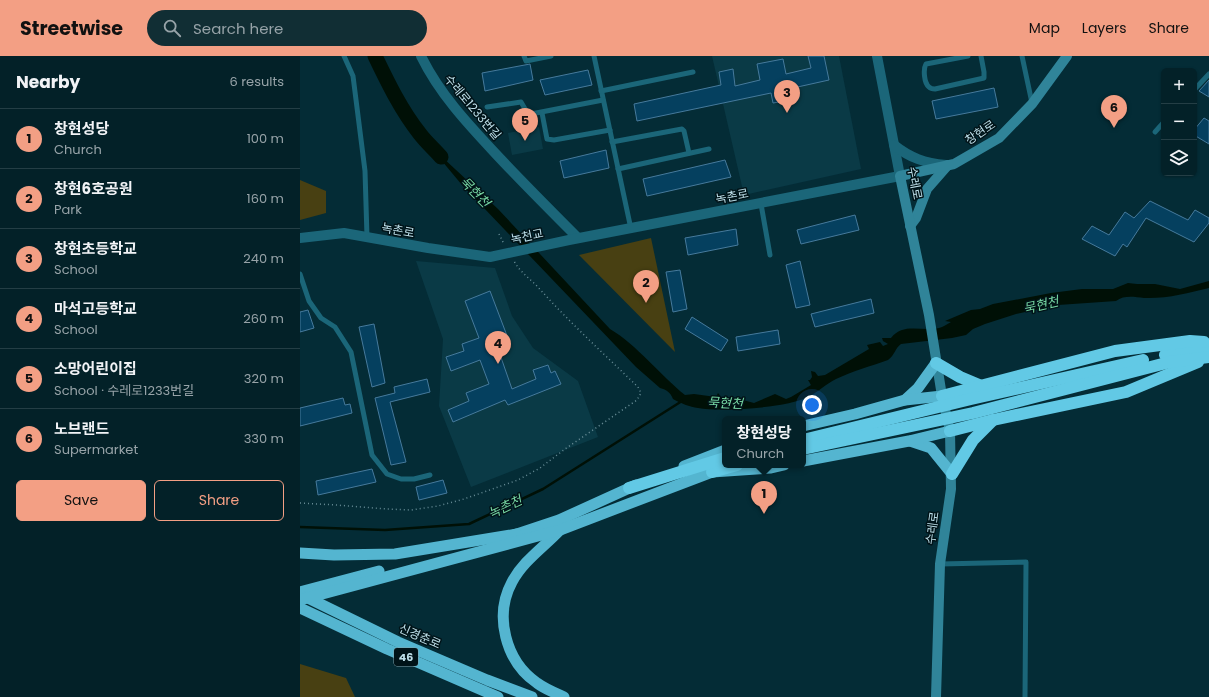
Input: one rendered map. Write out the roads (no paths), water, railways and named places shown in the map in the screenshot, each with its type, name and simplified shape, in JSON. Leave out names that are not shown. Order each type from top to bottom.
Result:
[{"type":"highway","points":[[806,425],[856,414],[905,400],[942,396],[979,385],[1115,351],[1190,341],[1209,342]]},
{"type":"highway","points":[[806,448],[917,419],[971,399],[1196,348],[1209,347]]},
{"type":"highway","points":[[806,439],[917,419],[973,413],[1170,362],[1209,357]]},
{"type":"highway","points":[[806,460],[909,441],[993,420],[1126,392],[1209,357]]},
{"type":"highway","points":[[905,400],[918,388],[936,363],[960,377],[979,385]]},
{"type":"highway","points":[[909,441],[931,448],[952,474],[973,440],[993,420]]},
{"type":"highway","points":[[300,593],[517,534],[559,520],[629,488],[722,451]]},
{"type":"highway","points":[[629,488],[722,459]]},
{"type":"highway","points":[[300,600],[560,530],[712,472],[726,468]]},
{"type":"highway","points":[[712,472],[771,468]]},
{"type":"highway","points":[[560,530],[544,547],[530,557],[519,570],[506,595],[503,610],[503,627],[507,644],[514,659],[525,673],[536,683],[564,697]]},
{"type":"highway","points":[[300,553],[334,555],[395,554],[517,534]]},
{"type":"highway","name":"신경춘로","points":[[300,593],[398,642],[487,680],[532,697]]},
{"type":"highway","name":"신경춘로","points":[[300,608],[387,649],[498,697]]},
{"type":"main road","name":"창현로","points":[[900,176],[954,164],[999,138],[1032,104],[1067,56]]},
{"type":"main road","points":[[910,226],[916,218],[927,189],[948,165]]},
{"type":"main road","name":"수레로","points":[[900,176],[929,315],[936,363],[950,431],[952,474],[940,564],[936,697]]},
{"type":"street","name":"수레로1233번길","points":[[421,56],[430,74],[463,119],[574,239]]},
{"type":"street","name":"수레로","points":[[877,56],[900,176]]},
{"type":"street","points":[[894,145],[914,158],[932,164],[948,165]]},
{"type":"street","name":"녹촌로","points":[[574,239],[900,176]]},
{"type":"street","name":"녹촌로","points":[[300,238],[344,233],[490,257]]},
{"type":"street","name":"녹천교","points":[[490,257],[574,239]]},
{"type":"lane","points":[[344,56],[353,76],[365,171],[367,237]]},
{"type":"lane","points":[[524,56],[526,61],[551,56]]},
{"type":"lane","points":[[594,56],[631,229]]},
{"type":"lane","points":[[968,56],[926,64],[924,70],[929,88],[935,90],[984,78],[981,56]]},
{"type":"lane","points":[[1022,56],[1032,104]]},
{"type":"lane","points":[[601,91],[694,72]]},
{"type":"lane","points":[[1197,87],[1209,74]]},
{"type":"lane","points":[[487,107],[521,102],[528,114],[542,113],[603,100]]},
{"type":"lane","points":[[542,113],[547,139],[554,140],[610,130]]},
{"type":"lane","points":[[1155,132],[1161,125]]},
{"type":"lane","points":[[612,142],[682,129],[684,131],[689,153]]},
{"type":"lane","points":[[618,169],[709,149]]},
{"type":"lane","points":[[761,204],[770,255]]},
{"type":"lane","points":[[300,274],[309,301],[321,318],[335,327],[351,352],[372,455],[387,474],[401,479],[414,479],[430,475]]},
{"type":"lane","points":[[940,564],[1026,562],[1025,697]]},
{"type":"water","points":[[427,143],[498,209],[610,329],[630,343],[685,395],[694,394],[716,397],[718,393],[721,397],[739,399],[754,403],[775,394],[786,399],[811,385],[808,380],[812,377],[811,371],[815,372],[818,376],[825,375],[869,349],[867,345],[880,342],[883,346],[888,344],[883,341],[882,338],[891,338],[901,330],[913,328],[939,328],[951,322],[945,321],[971,310],[980,309],[993,304],[1051,293],[1082,289],[1113,289],[1128,283],[1155,284],[1180,289],[1209,281],[1209,288],[1160,298],[1129,297],[1116,301],[1058,305],[1016,314],[973,329],[966,335],[901,344],[897,347],[888,360],[836,379],[812,395],[798,401],[754,408],[722,410],[695,407],[685,405],[673,399],[668,392],[660,388],[636,367],[462,185]]},
{"type":"waterway","name":"묵현천","points":[[375,56],[401,106],[413,125],[441,157]]},
{"type":"waterway","name":"녹촌천","points":[[300,527],[385,530],[469,524],[543,489],[682,401]]},
{"type":"place","name":"창현초등학교","points":[[787,113]]},
{"type":"place","name":"노브랜드","points":[[1114,128]]},
{"type":"place","name":"소망어린이집","points":[[525,141]]},
{"type":"place","name":"창현6호공원","points":[[646,303]]},
{"type":"place","name":"마석고등학교","points":[[498,364]]},
{"type":"place","name":"창현성당","points":[[764,514]]}]
